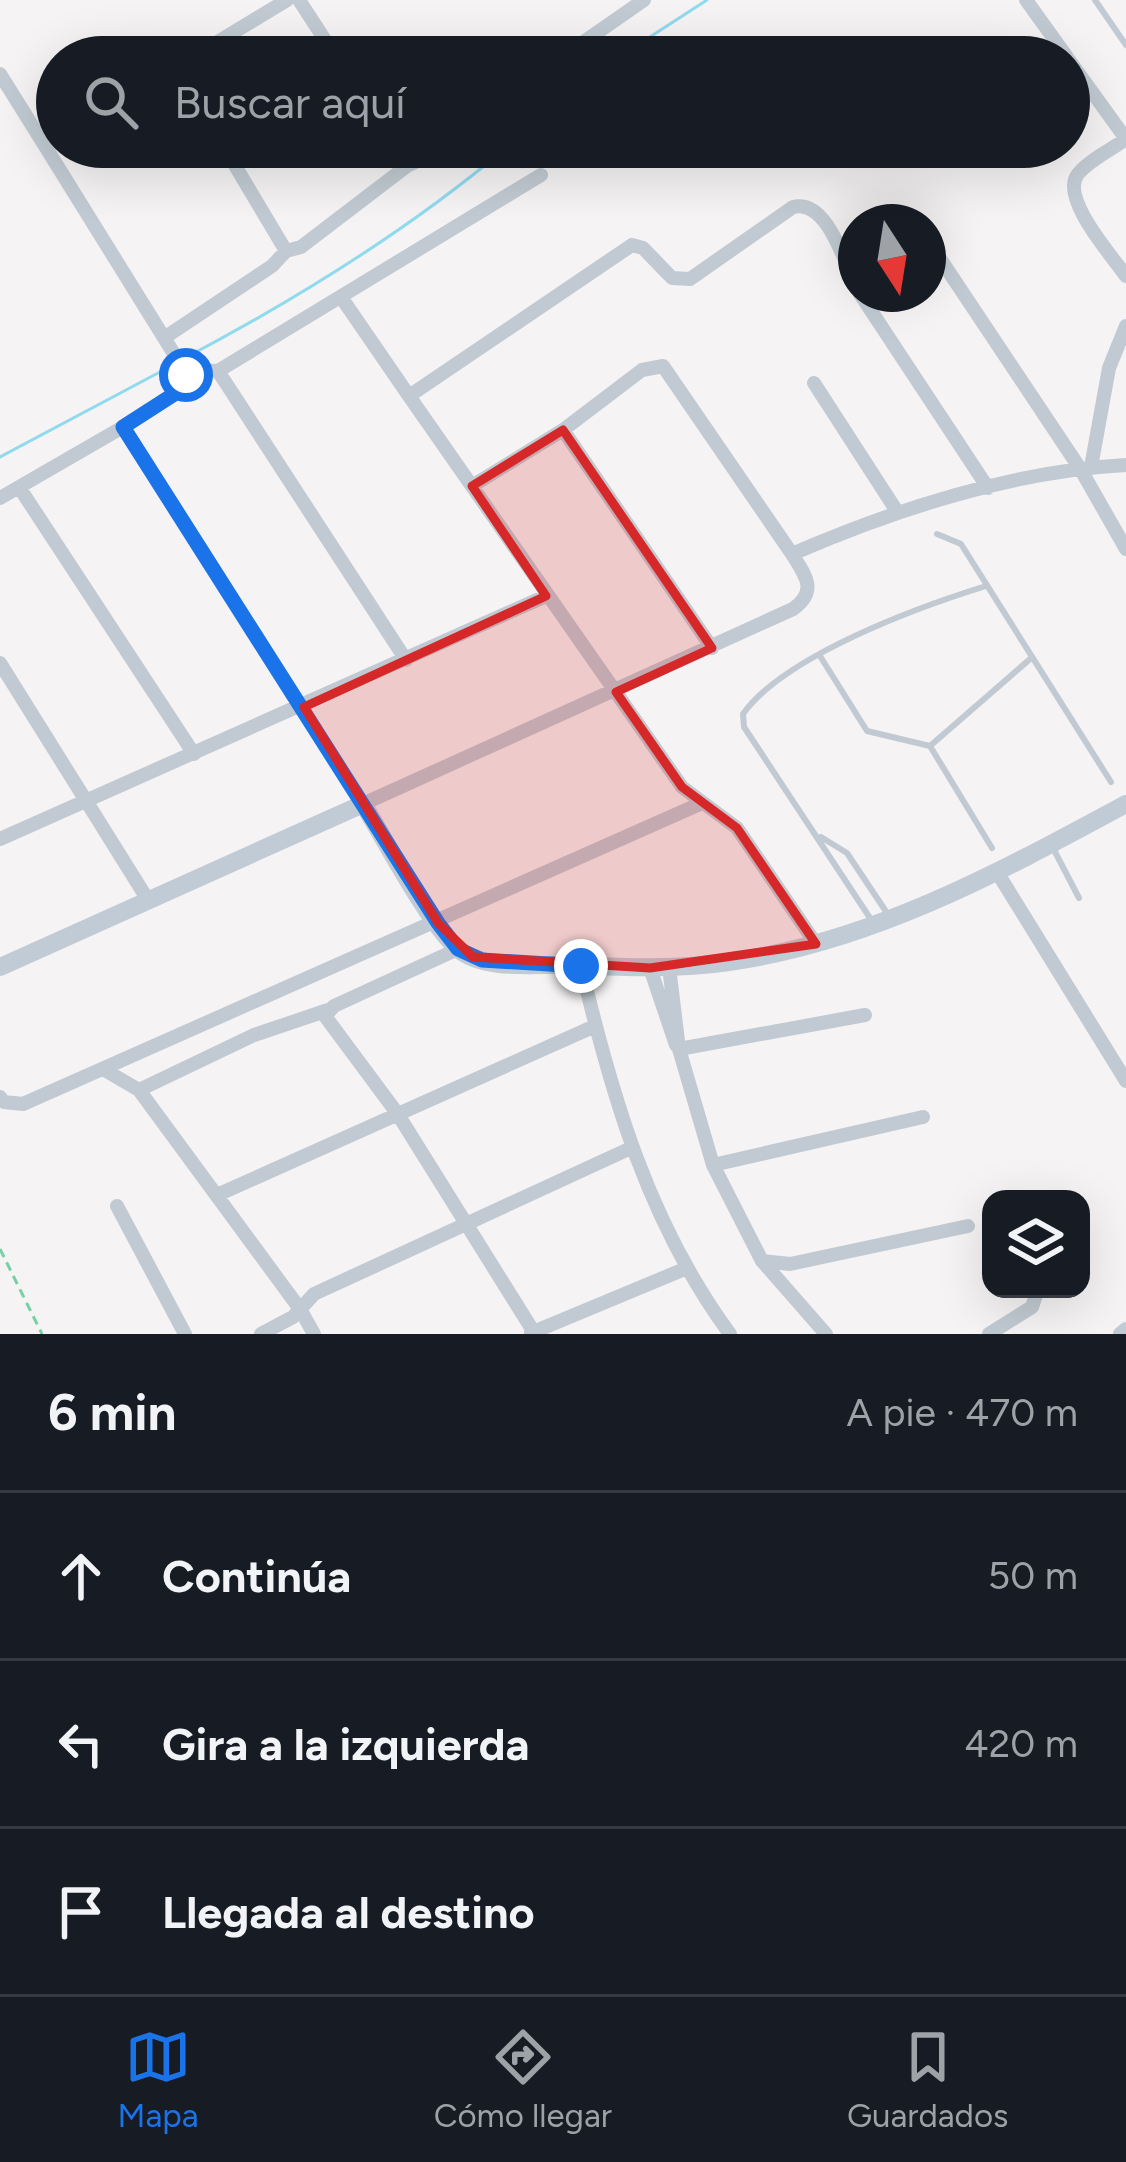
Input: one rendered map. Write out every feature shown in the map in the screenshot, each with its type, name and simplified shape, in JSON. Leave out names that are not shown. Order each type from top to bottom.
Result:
[{"type":"street","points":[[227,36],[286,0]]},
{"type":"street","points":[[299,0],[322,36]]},
{"type":"street","points":[[592,36],[644,0]]},
{"type":"street","points":[[1026,0],[1052,36]]},
{"type":"street","points":[[0,74],[36,122]]},
{"type":"street","points":[[1090,89],[1126,139],[1090,165]]},
{"type":"street","points":[[0,498],[179,391],[186,375],[66,168]]},
{"type":"street","points":[[237,168],[286,251]]},
{"type":"street","points":[[168,342],[404,168]]},
{"type":"street","points":[[1086,168],[1072,188],[1076,206],[1126,276]]},
{"type":"street","points":[[182,367],[218,371],[541,176]]},
{"type":"street","points":[[409,396],[632,244],[643,248],[672,278],[690,279],[802,205],[818,212],[838,250]]},
{"type":"street","points":[[946,267],[1086,468],[1126,549]]},
{"type":"street","points":[[341,296],[682,787],[737,828],[816,944]]},
{"type":"street","points":[[872,312],[988,488]]},
{"type":"street","points":[[1086,468],[1108,368],[1126,326]]},
{"type":"street","points":[[0,967],[712,648],[802,602],[809,587],[792,554],[663,366],[642,370],[563,430],[472,486]]},
{"type":"street","points":[[218,371],[406,660]]},
{"type":"street","points":[[814,383],[898,512]]},
{"type":"street","points":[[123,427],[458,949],[497,963],[660,967],[728,962],[816,944],[883,923],[997,872],[1126,804]]},
{"type":"street","points":[[563,430],[712,648]]},
{"type":"street","points":[[792,554],[898,512],[988,488],[1086,468],[1126,465]]},
{"type":"street","points":[[20,488],[194,754]]},
{"type":"street","points":[[0,839],[546,596]]},
{"type":"street","points":[[0,663],[148,900]]},
{"type":"street","points":[[0,1097],[4,1102],[23,1104],[702,803]]},
{"type":"street","points":[[997,872],[1126,1081]]},
{"type":"street","points":[[139,1090],[254,1035],[328,1010],[458,949]]},
{"type":"street","points":[[581,966],[631,1148],[687,1268],[730,1334]]},
{"type":"street","points":[[660,967],[697,1121],[713,1165],[763,1261],[826,1334]]},
{"type":"street","points":[[328,1010],[328,1025],[397,1113],[533,1333],[687,1268]]},
{"type":"street","points":[[679,1049],[865,1015]]},
{"type":"street","points":[[217,1195],[595,1026]]},
{"type":"street","points":[[103,1069],[139,1090],[314,1334]]},
{"type":"street","points":[[713,1165],[922,1117]]},
{"type":"street","points":[[261,1334],[314,1294],[631,1148]]},
{"type":"street","points":[[117,1205],[184,1334]]},
{"type":"street","points":[[763,1261],[790,1264],[968,1226]]},
{"type":"street","points":[[989,1334],[1032,1307],[1034,1298]]},
{"type":"lane","points":[[1095,0],[1126,45]]},
{"type":"lane","points":[[937,534],[961,544],[1111,782]]},
{"type":"lane","points":[[883,923],[744,727],[745,709],[820,655],[907,612],[986,586]]},
{"type":"lane","points":[[820,655],[867,731],[930,746],[992,848]]},
{"type":"lane","points":[[930,746],[1030,658]]},
{"type":"lane","points":[[818,835],[847,853],[883,923]]},
{"type":"lane","points":[[1051,844],[1079,898]]},
{"type":"path","points":[[0,1249],[42,1334]]},
{"type":"highlighted area","points":[[563,430],[712,648],[616,692],[682,787],[737,828],[816,944],[650,968],[473,957],[438,923],[304,707],[546,596],[472,486]]},
{"type":"waterway","points":[[651,36],[707,0]]},
{"type":"waterway","points":[[183,359],[351,262],[480,168]]},
{"type":"waterway","points":[[0,457],[175,364]]},
{"type":"route","points":[[186,375],[179,391],[123,427],[438,923],[458,949],[482,960],[581,966]]}]
